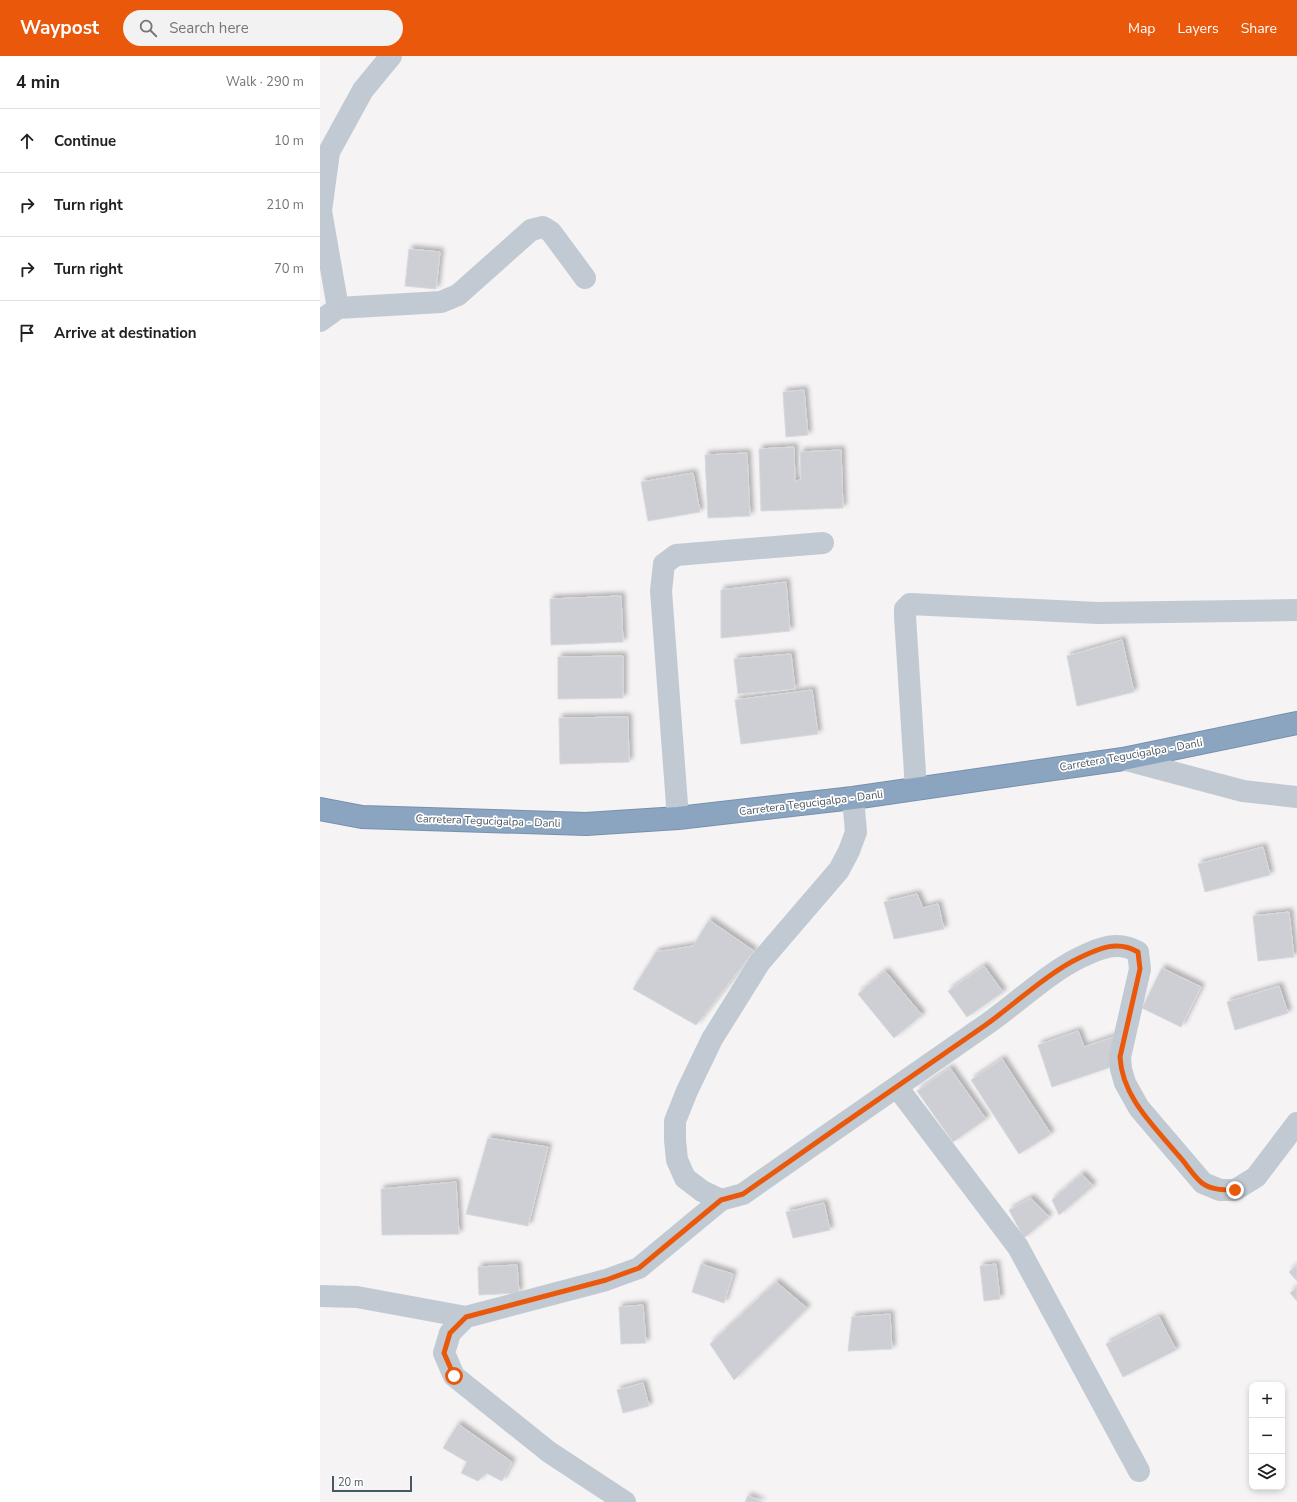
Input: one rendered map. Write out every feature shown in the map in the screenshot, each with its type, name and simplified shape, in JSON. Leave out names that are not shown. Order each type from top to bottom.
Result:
[{"type":"highway","name":"Carretera Tegucigalpa - Danli","points":[[320,809],[362,817],[586,824],[678,818],[853,798],[1123,759],[1297,723]]},
{"type":"street","points":[[338,308],[321,211],[329,152],[363,90],[391,56]]},
{"type":"street","points":[[320,321],[338,308],[441,302],[458,295],[531,230],[543,227],[551,232],[585,278]]},
{"type":"street","points":[[678,818],[661,591],[664,564],[676,555],[823,543]]},
{"type":"street","points":[[916,789],[905,616],[905,609],[910,604],[1098,613],[1297,610]]},
{"type":"street","points":[[1123,759],[1243,791],[1297,797]]},
{"type":"street","points":[[721,1200],[702,1191],[686,1178],[677,1160],[675,1140],[676,1121],[687,1090],[712,1039],[760,962],[839,870],[849,851],[856,832],[853,798]]},
{"type":"street","points":[[320,1296],[357,1297],[466,1317],[606,1280],[639,1268],[721,1200],[743,1194],[1079,958],[1100,949],[1128,946],[1138,952],[1140,969],[1120,1057],[1121,1069],[1125,1083],[1139,1108],[1203,1183],[1220,1190],[1235,1190],[1256,1177],[1297,1123]]},
{"type":"street","points":[[897,1086],[1018,1247],[1139,1471]]},
{"type":"street","points":[[466,1317],[450,1333],[444,1353],[454,1376],[549,1452],[625,1502]]},
{"type":"building","points":[[409,249],[440,252],[436,289],[405,286]]},
{"type":"building","points":[[804,390],[808,435],[786,437],[783,392]]},
{"type":"building","points":[[794,447],[795,482],[801,479],[800,452],[841,450],[843,508],[761,511],[759,449]]},
{"type":"building","points":[[747,453],[750,516],[708,518],[705,455]]},
{"type":"building","points":[[693,473],[700,512],[648,521],[641,482]]},
{"type":"building","points":[[786,582],[790,631],[721,638],[721,590]]},
{"type":"building","points":[[621,596],[623,642],[551,645],[550,599]]},
{"type":"building","points":[[1122,640],[1134,692],[1077,706],[1067,656]]},
{"type":"building","points":[[791,654],[795,689],[738,694],[734,659]]},
{"type":"building","points":[[623,656],[623,698],[558,699],[558,657]]},
{"type":"building","points":[[812,690],[818,734],[741,744],[735,700]]},
{"type":"building","points":[[628,717],[629,762],[560,764],[559,718]]},
{"type":"building","points":[[1263,847],[1270,875],[1205,892],[1198,864]]},
{"type":"building","points":[[917,894],[923,908],[938,904],[944,929],[894,939],[884,902]]},
{"type":"building","points":[[1289,912],[1294,957],[1258,961],[1253,916]]},
{"type":"building","points":[[709,920],[754,951],[696,1025],[633,989],[656,952],[693,946]]},
{"type":"building","points":[[984,966],[1003,992],[967,1017],[948,991]]},
{"type":"building","points":[[1162,968],[1201,987],[1181,1027],[1142,1008]]},
{"type":"building","points":[[885,971],[922,1015],[894,1038],[858,994]]},
{"type":"building","points":[[1279,986],[1288,1013],[1235,1030],[1227,1002]]},
{"type":"building","points":[[1078,1031],[1084,1047],[1119,1035],[1117,1065],[1052,1087],[1038,1045]]},
{"type":"building","points":[[1002,1059],[1051,1134],[1019,1154],[971,1080]]},
{"type":"building","points":[[950,1068],[986,1119],[953,1142],[917,1091]]},
{"type":"building","points":[[488,1138],[548,1147],[528,1226],[466,1214]]},
{"type":"building","points":[[1082,1174],[1093,1186],[1059,1215],[1052,1200]]},
{"type":"building","points":[[456,1182],[459,1234],[382,1235],[381,1189]]},
{"type":"building","points":[[1031,1198],[1049,1217],[1024,1238],[1009,1210]]},
{"type":"building","points":[[824,1203],[830,1230],[793,1238],[786,1212]]},
{"type":"building","points":[[701,1264],[733,1274],[724,1303],[692,1292]]},
{"type":"building","points":[[996,1264],[1000,1299],[984,1301],[980,1266]]},
{"type":"building","points":[[517,1265],[519,1293],[479,1295],[478,1267]]},
{"type":"building","points":[[1297,1265],[1297,1281],[1289,1272]]},
{"type":"building","points":[[776,1282],[807,1308],[734,1380],[710,1344]]},
{"type":"building","points":[[1297,1287],[1297,1301],[1290,1293]]},
{"type":"building","points":[[643,1305],[646,1343],[621,1344],[619,1307]]},
{"type":"building","points":[[890,1314],[892,1349],[848,1351],[852,1317]]},
{"type":"building","points":[[1159,1317],[1176,1350],[1123,1377],[1106,1344]]},
{"type":"building","points":[[643,1383],[649,1406],[623,1413],[617,1390]]},
{"type":"building","points":[[458,1424],[512,1462],[502,1481],[486,1473],[478,1481],[461,1473],[467,1462],[443,1448]]},
{"type":"building","points":[[748,1496],[762,1502],[745,1502]]},
{"type":"route","points":[[454,1376],[444,1353],[450,1333],[466,1317],[606,1280],[639,1268],[721,1200],[743,1194],[992,1020],[1057,972],[1079,958],[1100,949],[1128,946],[1138,952],[1140,969],[1120,1057],[1121,1069],[1125,1083],[1139,1108],[1203,1183],[1220,1190],[1235,1190]]}]
